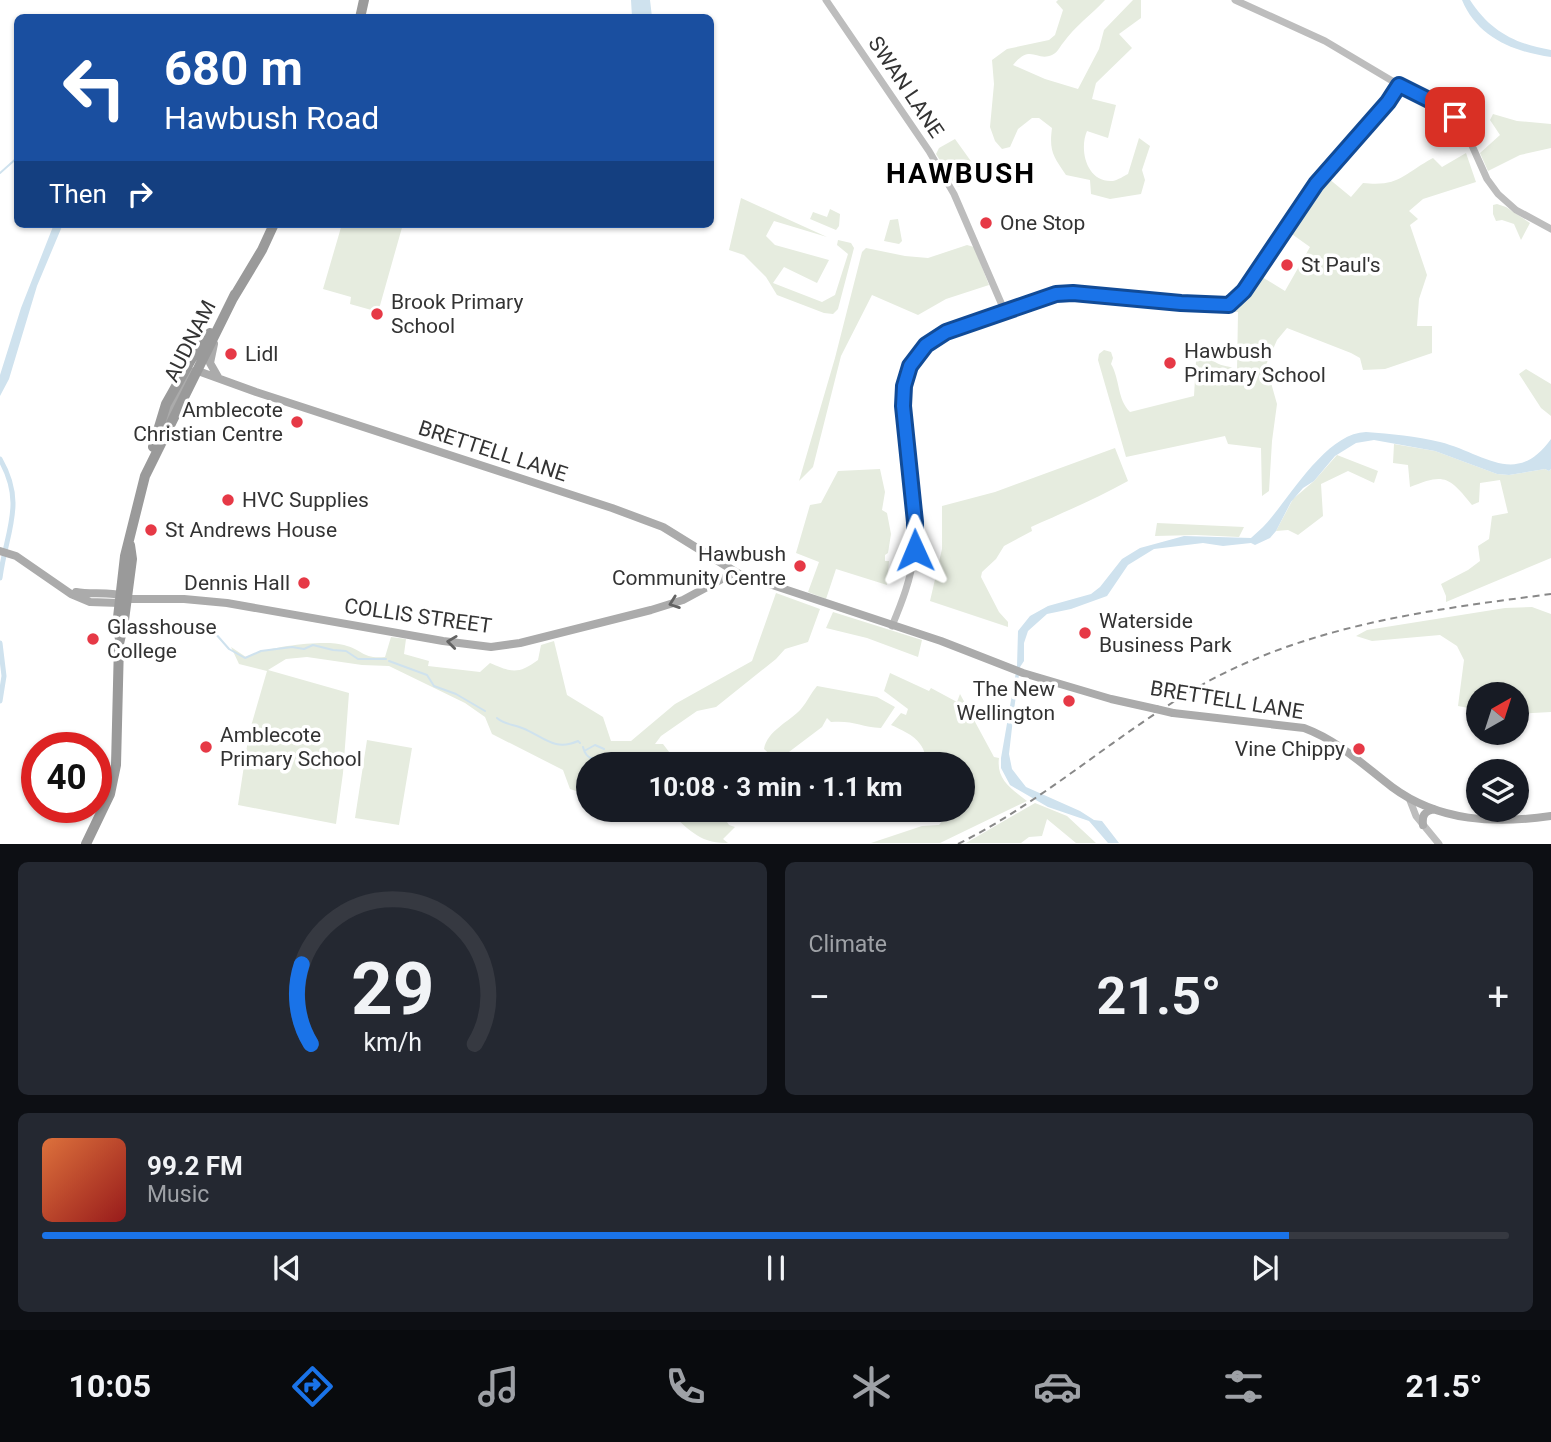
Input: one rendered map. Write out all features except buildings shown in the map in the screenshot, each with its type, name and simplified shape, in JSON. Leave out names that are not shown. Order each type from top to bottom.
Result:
[{"type":"highway","points":[[235,294],[272,228]]},
{"type":"highway","name":"AUDNAM","points":[[151,461],[166,404],[191,374],[235,294]]},
{"type":"highway","name":"AUDNAM","points":[[151,461],[191,374],[235,294]]},
{"type":"highway","points":[[86,844],[110,794],[116,765],[120,639],[117,626],[123,599],[125,556],[136,507],[151,461]]},
{"type":"main road","points":[[220,324],[210,360],[212,369],[220,379]]},
{"type":"main road","name":"BRETTELL LANE","points":[[191,374],[220,379],[652,522],[734,572],[1018,672],[1111,699],[1172,713],[1304,728],[1321,734],[1409,798],[1434,809],[1457,815],[1500,817],[1551,813]]},
{"type":"main road","name":"BRETTELL LANE","points":[[191,374],[231,383]]},
{"type":"main road","name":"COLLIS STREET","points":[[0,551],[10,553],[77,593],[123,599],[184,599],[255,606],[374,630],[491,646],[520,643],[651,610],[682,600],[734,572]]},
{"type":"main road","points":[[1420,803],[1422,823]]},
{"type":"main road","points":[[1422,823],[1426,812],[1434,809]]},
{"type":"street","name":"SWAN LANE","points":[[826,0],[929,151],[954,194],[1005,312]]},
{"type":"street","points":[[1235,0],[1325,41],[1399,85],[1445,108],[1465,130],[1487,179],[1498,194],[1516,210],[1551,229]]},
{"type":"street","points":[[892,626],[908,583],[915,550],[914,510],[903,406],[904,386],[910,366],[926,345],[946,332],[1056,294],[1229,305],[1244,291],[1316,184],[1388,102],[1399,85]]},
{"type":"street","points":[[1409,798],[1422,823],[1439,844]]},
{"type":"shaded area","points":[[1105,0],[1073,31],[1057,52],[1046,57],[1024,55],[1013,65],[1078,89],[1099,49],[1104,30],[1133,0],[1141,0],[1141,18],[1119,34],[1132,48],[1096,83],[1092,99],[1116,105],[1108,138],[1087,131],[1084,147],[1087,164],[1096,177],[1113,181],[1128,174],[1139,138],[1150,146],[1142,170],[1145,180],[1141,194],[1110,199],[1091,194],[1090,180],[1066,175],[1053,153],[1052,128],[1039,118],[1032,118],[1018,129],[1010,147],[1002,149],[995,141],[990,127],[994,84],[992,60],[1007,49],[1049,40],[1055,35],[1063,10],[1056,2]]},
{"type":"shaded area","points":[[1472,87],[1467,106],[1458,114],[1451,103],[1461,90]]},
{"type":"shaded area","points":[[1493,114],[1517,121],[1551,124],[1551,148],[1520,155],[1488,171],[1480,153],[1500,135],[1490,120]]},
{"type":"shaded area","points":[[955,139],[978,171],[974,178],[959,187],[936,154],[939,148]]},
{"type":"shaded area","points":[[1466,153],[1476,182],[1423,199],[1409,211],[1418,219],[1410,225],[1427,275],[1419,299],[1417,326],[1432,326],[1432,353],[1385,369],[1363,370],[1360,358],[1351,353],[1287,328],[1277,340],[1266,365],[1277,404],[1269,491],[1262,496],[1261,448],[1228,444],[1225,436],[1126,457],[1098,360],[1099,354],[1104,350],[1111,352],[1111,364],[1121,395],[1130,412],[1194,396],[1196,361],[1199,357],[1192,343],[1215,362],[1237,371],[1238,312],[1227,311],[1249,293],[1262,277],[1285,291],[1310,247],[1289,232],[1328,178],[1351,197],[1363,183],[1393,181],[1433,158],[1442,167]]},
{"type":"shaded area","points":[[741,198],[827,237],[774,221],[766,236],[775,245],[829,260],[817,283],[784,267],[773,283],[822,302],[835,295],[848,254],[837,245],[838,240],[851,243],[854,248],[838,309],[833,314],[777,295],[766,277],[744,255],[729,250]]},
{"type":"shaded area","points":[[1497,204],[1530,223],[1521,240],[1514,224],[1496,221],[1493,205]]},
{"type":"shaded area","points":[[830,209],[840,214],[836,230],[810,219],[813,212],[827,217]]},
{"type":"shaded area","points":[[898,219],[902,241],[899,244],[884,241],[890,220]]},
{"type":"shaded area","points":[[341,228],[402,228],[379,309],[375,311],[350,304],[351,297],[323,289]]},
{"type":"shaded area","points":[[967,245],[974,247],[989,285],[946,299],[918,315],[872,295],[841,356],[813,467],[799,481],[862,252],[866,248],[928,258]]},
{"type":"shaded area","points":[[1526,369],[1551,384],[1551,416],[1541,408],[1519,374]]},
{"type":"shaded area","points":[[1394,444],[1435,451],[1497,474],[1509,475],[1551,469],[1551,558],[1446,602],[1441,584],[1480,561],[1478,546],[1489,539],[1492,516],[1508,513],[1500,480],[1480,483],[1479,502],[1472,505],[1457,488],[1445,480],[1431,480],[1410,487],[1408,465],[1393,463]]},
{"type":"shaded area","points":[[1115,448],[1128,481],[1031,527],[1032,531],[1004,546],[996,559],[982,572],[981,577],[999,612],[1008,622],[1008,627],[930,601],[942,549],[942,506],[995,492]]},
{"type":"shaded area","points":[[1337,455],[1378,471],[1374,483],[1348,471],[1321,484],[1323,516],[1298,535],[1288,530],[1276,531],[1293,499],[1314,481]]},
{"type":"shaded area","points":[[880,469],[885,492],[882,510],[887,513],[891,534],[888,553],[885,555],[885,561],[889,561],[887,585],[836,569],[826,599],[808,592],[819,562],[796,553],[810,505],[821,503],[838,471]]},
{"type":"shaded area","points":[[1157,523],[1244,527],[1239,537],[1155,536]]},
{"type":"shaded area","points":[[776,593],[820,609],[808,642],[785,649],[716,707],[697,711],[661,736],[655,744],[663,744],[669,752],[576,752],[576,791],[570,789],[563,770],[492,734],[485,717],[465,703],[389,666],[307,657],[286,659],[268,670],[349,693],[336,824],[238,805],[249,733],[267,671],[239,664],[231,647],[246,657],[280,647],[335,643],[372,657],[385,657],[391,637],[406,639],[404,654],[429,661],[428,666],[480,672],[490,663],[509,670],[525,668],[538,660],[541,645],[554,641],[567,695],[603,717],[611,741],[631,741],[675,704],[752,661]]},
{"type":"shaded area","points":[[1532,607],[1551,614],[1551,712],[1530,713],[1530,682],[1466,682],[1466,708],[1458,706],[1464,660],[1457,646],[1440,635],[1372,641],[1356,636],[1367,630],[1505,608]]},
{"type":"shaded area","points":[[833,612],[922,640],[918,657],[867,638],[826,628]]},
{"type":"shaded area","points":[[890,673],[929,691],[931,688],[957,702],[960,694],[994,757],[999,758],[1003,778],[1027,801],[940,843],[871,843],[922,826],[939,825],[941,822],[975,822],[975,752],[924,752],[917,741],[891,725],[901,713],[906,715],[908,709],[884,691]]},
{"type":"shaded area","points":[[817,686],[877,697],[895,707],[881,728],[831,722],[827,718],[822,727],[789,752],[767,752],[764,749],[769,737],[801,709]]},
{"type":"shaded area","points":[[367,740],[412,748],[399,825],[355,818]]},
{"type":"shaded area","points":[[1035,803],[1067,816],[1096,843],[1076,843],[1047,819],[1042,836],[1029,837],[1021,843],[966,843]]},
{"type":"shaded area","points":[[680,822],[727,822],[735,827],[723,839],[728,843],[709,841],[694,834]]},
{"type":"water","points":[[631,0],[650,0],[652,14],[632,14]]},
{"type":"water","points":[[1462,0],[1470,0],[1486,20],[1504,34],[1526,44],[1551,50],[1551,57],[1511,47],[1487,33],[1477,24]]},
{"type":"water","points":[[52,228],[61,228],[37,286],[9,379],[0,396],[0,375],[21,308]]},
{"type":"water","points":[[1366,432],[1431,440],[1485,459],[1512,464],[1525,462],[1538,454],[1551,439],[1551,469],[1509,475],[1497,474],[1435,451],[1374,440],[1356,443],[1335,456],[1314,481],[1303,488],[1291,502],[1270,538],[1255,545],[1251,543],[1223,546],[1203,543],[1154,549],[1128,565],[1107,596],[1071,609],[1047,614],[1028,631],[1014,710],[1009,754],[1012,769],[1026,787],[1094,820],[1102,821],[1119,843],[1108,843],[1089,821],[1048,807],[1010,785],[1001,768],[1001,758],[1017,666],[1018,631],[1030,616],[1048,606],[1091,594],[1122,559],[1140,548],[1184,536],[1251,538],[1322,455],[1351,435]]},
{"type":"waterway","points":[[0,173],[14,161]]},
{"type":"waterway","points":[[0,459],[8,475],[13,504],[0,578]]},
{"type":"waterway","points":[[201,631],[215,633],[229,649],[245,658],[261,651],[292,647],[304,649],[313,645],[346,651],[358,659],[386,659]]},
{"type":"waterway","points":[[0,643],[4,676],[0,701]]},
{"type":"waterway","points":[[389,661],[427,675],[434,686],[456,694],[485,711]]},
{"type":"waterway","points":[[497,718],[555,744],[580,743]]},
{"type":"waterway","points":[[586,750],[595,745],[604,749]]},
{"type":"waterway","points":[[583,747],[585,752]]},
{"type":"railway","points":[[958,844],[1020,808],[1167,706],[1239,666],[1282,649],[1370,623],[1551,594]]},
{"type":"place","name":"One Stop","points":[[986,223]]},
{"type":"place","name":"St Paul's","points":[[1287,265]]},
{"type":"place","name":"Brook Primary School","points":[[377,314]]},
{"type":"place","name":"Lidl","points":[[231,354]]},
{"type":"place","name":"Hawbush Primary School","points":[[1170,363]]},
{"type":"place","name":"Amblecote Christian Centre","points":[[297,422]]},
{"type":"place","name":"HVC Supplies","points":[[228,500]]},
{"type":"place","name":"St Andrews House","points":[[151,530]]},
{"type":"place","name":"Hawbush Community Centre","points":[[800,566]]},
{"type":"place","name":"Dennis Hall","points":[[304,583]]},
{"type":"place","name":"Waterside Business Park","points":[[1085,633]]},
{"type":"place","name":"Glasshouse College","points":[[93,639]]},
{"type":"place","name":"The New Wellington","points":[[1069,701]]},
{"type":"place","name":"Amblecote Primary School","points":[[206,747]]},
{"type":"place","name":"Vine Chippy","points":[[1359,749]]},
{"type":"district","name":"HAWBUSH","points":[[961,173]]},
{"type":"route","points":[[915,550],[915,522],[903,406],[904,386],[910,366],[926,345],[946,332],[1056,294],[1229,305],[1244,291],[1316,184],[1388,102],[1399,85],[1445,108],[1455,117]]}]
